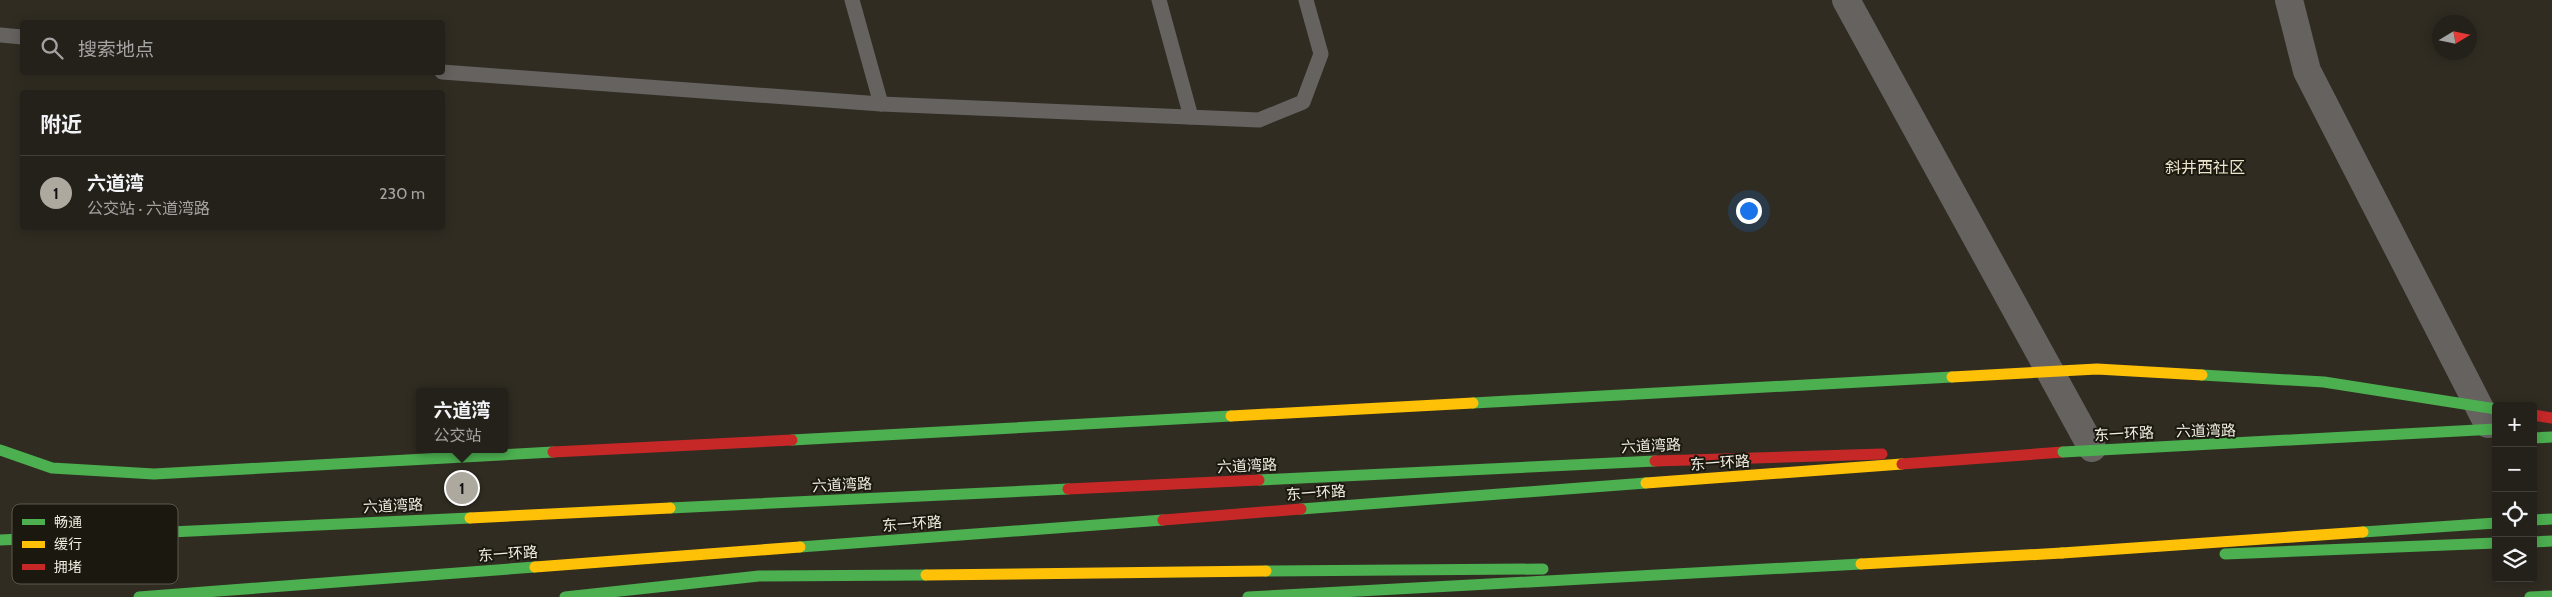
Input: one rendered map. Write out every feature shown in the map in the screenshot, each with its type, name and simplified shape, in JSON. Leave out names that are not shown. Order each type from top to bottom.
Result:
[{"type":"main road","points":[[0,450],[52,468],[154,474],[2097,369],[2324,382],[2492,408]]},
{"type":"main road","points":[[2537,416],[2552,418]]},
{"type":"main road","points":[[2537,428],[2552,426]]},
{"type":"main road","name":"东一环路","points":[[139,597],[2063,452],[2492,429]]},
{"type":"main road","points":[[2537,438],[2552,437]]},
{"type":"main road","name":"六道湾路","points":[[178,531],[1734,457],[2492,439]]},
{"type":"main road","points":[[2537,520],[2552,519]]},
{"type":"main road","points":[[1248,597],[2062,553],[2492,523]]},
{"type":"main road","points":[[2537,542],[2552,541]]},
{"type":"main road","points":[[2216,555],[2492,543]]},
{"type":"main road","points":[[565,597],[759,576],[1967,565],[2196,556]]},
{"type":"main road","points":[[2530,597],[2552,596]]},
{"type":"street","points":[[1846,0],[2092,448]]},
{"type":"street","points":[[2289,0],[2307,71],[2492,431]]},
{"type":"lane","points":[[852,0],[881,104]]},
{"type":"lane","points":[[1159,0],[1191,117]]},
{"type":"lane","points":[[445,72],[881,104],[1259,120],[1303,102],[1321,54],[1306,0]]},
{"type":"lane","points":[[0,35],[20,37]]},
{"type":"traffic: fast","points":[[2202,375],[2324,382],[2492,408]]},
{"type":"traffic: fast","points":[[1473,403],[1952,377]]},
{"type":"traffic: fast","points":[[792,440],[1231,416]]},
{"type":"traffic: fast","points":[[2063,452],[2492,429]]},
{"type":"traffic: fast","points":[[2537,438],[2552,437]]},
{"type":"traffic: fast","points":[[0,450],[52,468],[154,474],[553,452]]},
{"type":"traffic: fast","points":[[1259,480],[1655,461]]},
{"type":"traffic: fast","points":[[1301,509],[1646,483]]},
{"type":"traffic: fast","points":[[670,508],[1068,489]]},
{"type":"traffic: fast","points":[[178,532],[470,518]]},
{"type":"traffic: fast","points":[[2537,520],[2552,519]]},
{"type":"traffic: fast","points":[[800,547],[1163,520]]},
{"type":"traffic: fast","points":[[2363,532],[2492,523]]},
{"type":"traffic: fast","points":[[0,540],[12,539]]},
{"type":"traffic: fast","points":[[2537,542],[2552,541]]},
{"type":"traffic: fast","points":[[2225,554],[2492,543]]},
{"type":"traffic: fast","points":[[1248,597],[1861,564]]},
{"type":"traffic: fast","points":[[139,597],[535,567]]},
{"type":"traffic: fast","points":[[1266,571],[1543,569]]},
{"type":"traffic: fast","points":[[565,597],[759,576],[926,575]]},
{"type":"traffic: fast","points":[[2530,597],[2552,596]]},
{"type":"traffic: slow","points":[[1952,377],[2097,369],[2202,375]]},
{"type":"traffic: slow","points":[[1231,416],[1473,403]]},
{"type":"traffic: slow","points":[[1646,483],[1902,464]]},
{"type":"traffic: slow","points":[[470,518],[670,508]]},
{"type":"traffic: slow","points":[[2062,553],[2363,532]]},
{"type":"traffic: slow","points":[[535,567],[800,547]]},
{"type":"traffic: slow","points":[[1861,564],[2062,553]]},
{"type":"traffic: slow","points":[[926,575],[1266,571]]},
{"type":"traffic: jam","points":[[2537,416],[2552,418]]},
{"type":"traffic: jam","points":[[553,452],[792,440]]},
{"type":"traffic: jam","points":[[1902,464],[2063,452]]},
{"type":"traffic: jam","points":[[1655,461],[1882,454]]},
{"type":"traffic: jam","points":[[1068,489],[1259,480]]},
{"type":"traffic: jam","points":[[1163,520],[1301,509]]},
{"type":"place","name":"六道湾","points":[[462,488]]},
{"type":"district","name":"斜井西社区","points":[[2205,167]]}]
